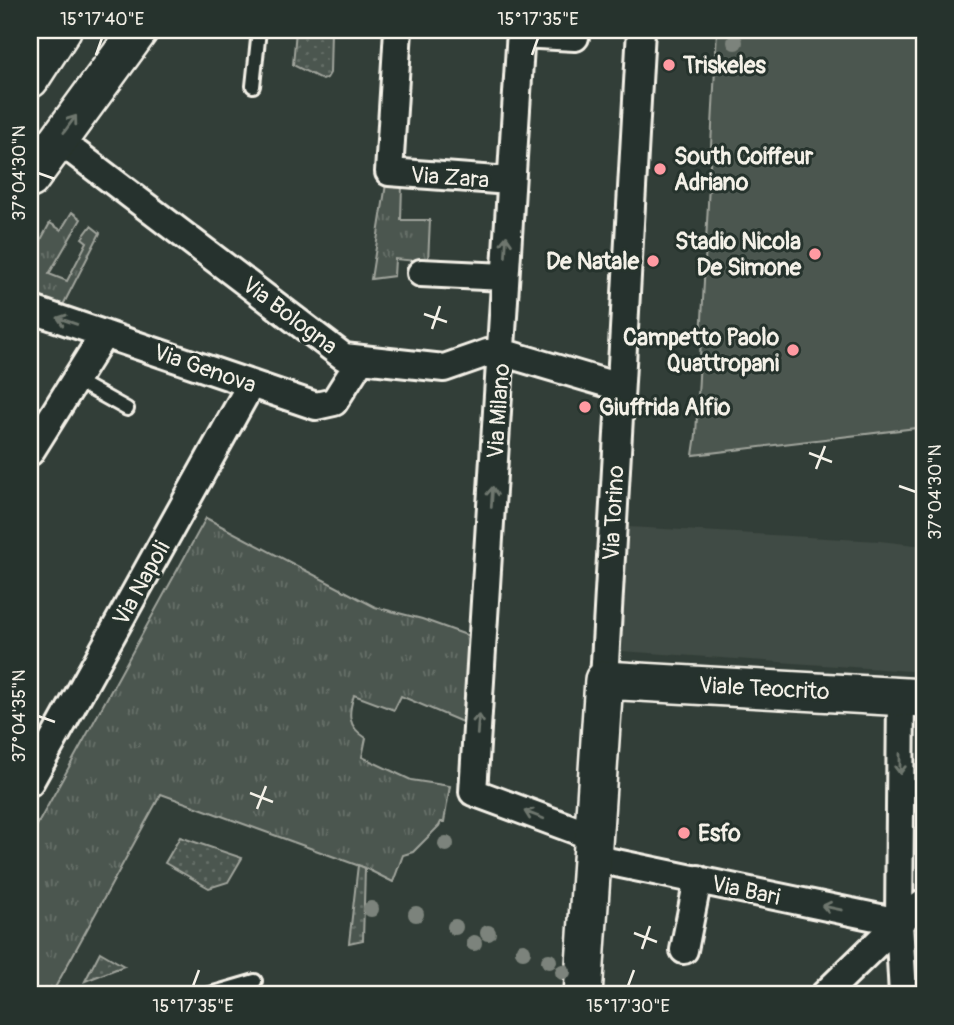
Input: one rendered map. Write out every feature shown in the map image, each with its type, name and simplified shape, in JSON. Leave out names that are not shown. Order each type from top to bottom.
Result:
[{"type":"street","points":[[30,179],[139,30]]},
{"type":"street","name":"Via Zara","points":[[398,30],[389,172],[510,181]]},
{"type":"street","name":"Via Torino","points":[[583,995],[641,30]]},
{"type":"street","points":[[520,32],[575,37]]},
{"type":"street","name":"Via Milano","points":[[474,792],[520,32]]},
{"type":"street","name":"Via Bologna","points":[[77,154],[344,357],[444,368],[487,353],[501,352],[620,387]]},
{"type":"street","points":[[421,273],[505,277]]},
{"type":"street","name":"Via Genova","points":[[30,309],[316,405],[334,402],[361,359]]},
{"type":"street","points":[[30,452],[104,334]]},
{"type":"street","name":"Via Napoli","points":[[30,782],[251,384]]},
{"type":"street","name":"Viale Teocrito","points":[[604,680],[913,697]]},
{"type":"street","points":[[903,995],[899,922],[913,697]]},
{"type":"street","name":"Via Bari","points":[[474,792],[593,848],[698,879],[899,922]]},
{"type":"street","points":[[684,950],[698,879]]},
{"type":"street","points":[[824,995],[899,922],[924,903]]},
{"type":"lane","points":[[253,86],[259,30]]},
{"type":"lane","points":[[75,380],[127,409]]},
{"type":"lane","points":[[207,995],[255,981]]},
{"type":"shaded area","points":[[629,527],[880,541],[924,546],[924,672],[621,651]]},
{"type":"green space","points":[[296,30],[331,30],[330,73],[327,78],[323,80],[293,65]]},
{"type":"green space","name":"Stadio Nicola De Simone","points":[[717,30],[924,30],[924,427],[693,455]]},
{"type":"green space","points":[[386,184],[402,185],[401,220],[430,220],[428,262],[395,259],[394,276],[371,279]]},
{"type":"green space","points":[[72,212],[81,219],[49,274],[67,281],[87,242],[82,238],[91,226],[100,233],[62,307],[30,296],[30,260],[50,223],[61,230]]},
{"type":"green space","points":[[206,518],[375,607],[422,619],[472,637],[467,724],[401,696],[394,710],[354,695],[351,708],[352,724],[366,738],[362,757],[411,780],[450,786],[444,822],[413,852],[403,855],[393,882],[365,868],[161,794],[51,995],[30,995],[30,838]]},
{"type":"green space","points":[[180,837],[242,858],[228,882],[209,888],[165,863]]},
{"type":"green space","points":[[358,865],[365,868],[363,940],[349,943]]},
{"type":"green space","points":[[100,952],[124,966],[85,981]]},
{"type":"place","name":"Triskeles","points":[[669,65]]},
{"type":"place","name":"South Coiffeur Adriano","points":[[660,169]]},
{"type":"place","name":"Stadio Nicola De Simone","points":[[815,254]]},
{"type":"place","name":"De Natale","points":[[653,261]]},
{"type":"place","name":"Campetto Paolo Quattropani","points":[[793,350]]},
{"type":"place","name":"Giuffrida Alfio","points":[[585,407]]},
{"type":"place","name":"Esfo","points":[[684,833]]}]
